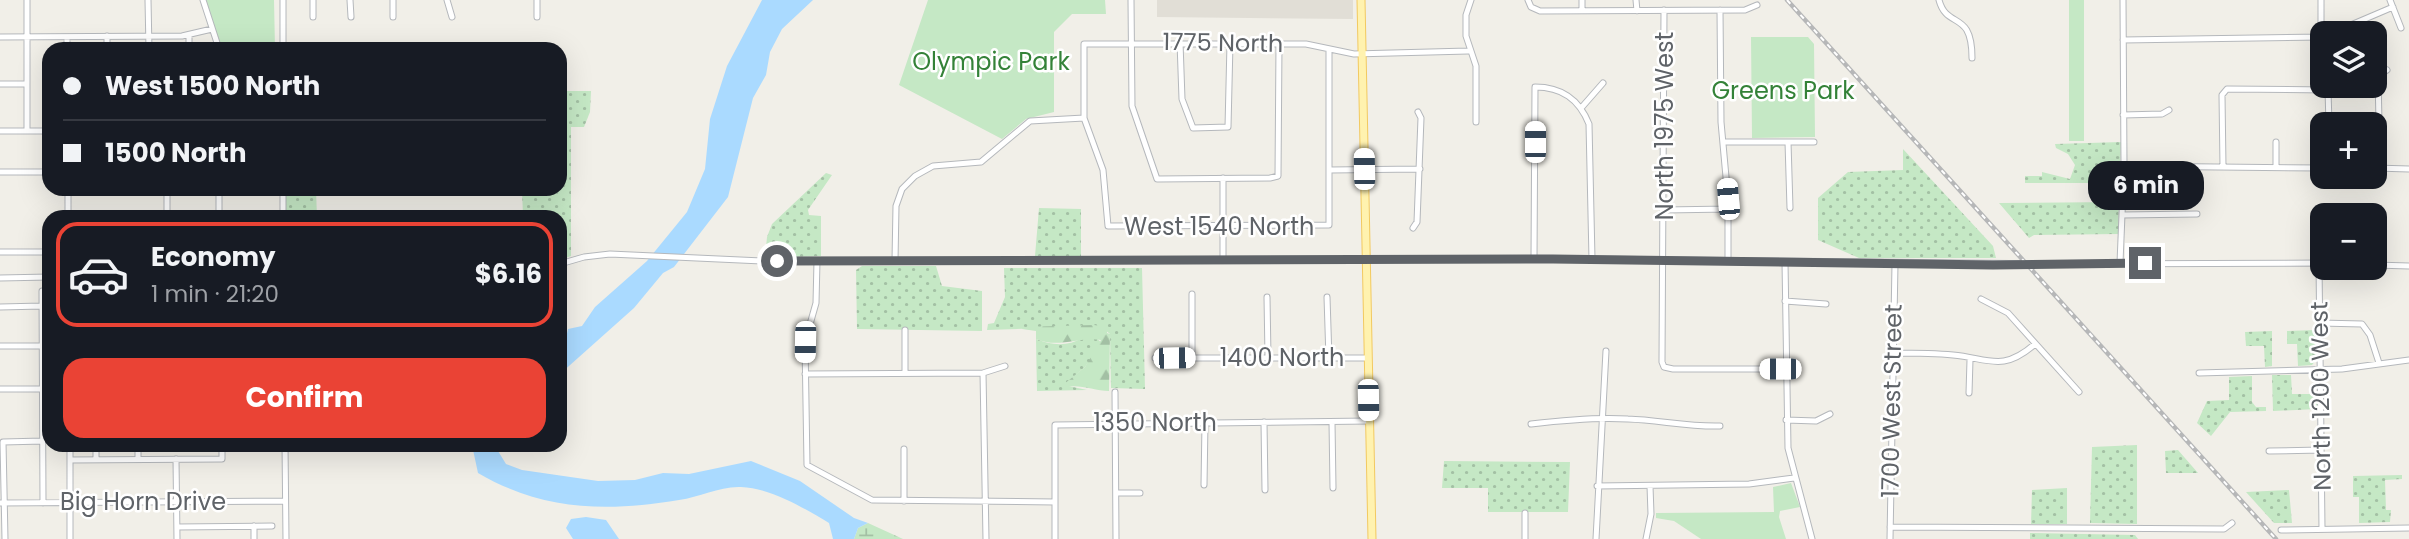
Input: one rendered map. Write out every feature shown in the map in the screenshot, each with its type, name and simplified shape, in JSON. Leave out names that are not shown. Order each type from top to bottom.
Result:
[{"type":"main road","points":[[1361,0],[1372,539]]},
{"type":"street","points":[[27,0],[27,131]]},
{"type":"street","points":[[148,0],[149,42]]},
{"type":"street","points":[[202,0],[217,42]]},
{"type":"street","points":[[283,0],[283,42]]},
{"type":"street","points":[[313,0],[313,17]]},
{"type":"street","points":[[350,0],[351,17]]},
{"type":"street","points":[[393,0],[393,17]]},
{"type":"street","points":[[447,0],[452,17]]},
{"type":"street","points":[[537,0],[537,17]]},
{"type":"street","points":[[1131,0],[1132,106],[1157,179],[1278,176],[1279,44]]},
{"type":"street","points":[[1471,0],[1466,18],[1468,51],[1476,66],[1476,122]]},
{"type":"street","points":[[1528,0],[1531,7],[1540,11],[1748,10],[1757,5]]},
{"type":"street","points":[[1582,0],[1582,11]]},
{"type":"street","points":[[1636,0],[1637,11]]},
{"type":"street","points":[[1694,0],[1694,10]]},
{"type":"street","points":[[1939,0],[1944,10],[1968,29],[1972,36],[1972,58]]},
{"type":"street","points":[[2120,263],[2124,166],[2123,0]]},
{"type":"street","points":[[2321,0],[2322,21]]},
{"type":"street","points":[[2390,0],[2401,28]]},
{"type":"street","points":[[2360,21],[2393,7]]},
{"type":"street","name":"North 1975 West","points":[[1664,10],[1664,367],[1785,369]]},
{"type":"street","points":[[1720,10],[1728,261]]},
{"type":"street","points":[[0,37],[189,36],[212,29]]},
{"type":"street","points":[[107,36],[107,42]]},
{"type":"street","points":[[189,36],[189,42]]},
{"type":"street","points":[[67,37],[67,42]]},
{"type":"street","points":[[2123,40],[2310,37]]},
{"type":"street","points":[[1180,42],[1182,99],[1193,128],[1228,127],[1230,43]]},
{"type":"street","name":"1775 North","points":[[1084,118],[1084,44],[1306,44],[1362,54],[1468,51]]},
{"type":"street","points":[[1328,49],[1330,170],[1420,169]]},
{"type":"street","points":[[1582,107],[1603,83]]},
{"type":"street","points":[[0,84],[27,84]]},
{"type":"street","points":[[1534,259],[1535,88],[1558,90],[1582,107],[1591,136],[1592,259]]},
{"type":"street","points":[[2223,167],[2223,91],[2328,90],[2329,112]]},
{"type":"street","points":[[2123,115],[2162,114],[2169,110]]},
{"type":"street","points":[[1413,228],[1417,222],[1420,169],[1421,118],[1418,112]]},
{"type":"street","points":[[895,261],[896,206],[902,189],[915,176],[933,166],[981,162],[999,150],[1017,130],[1030,121],[1084,118]]},
{"type":"street","name":"West 1540 North","points":[[1084,118],[1103,170],[1108,226],[1329,225],[1330,170]]},
{"type":"street","points":[[0,131],[42,131]]},
{"type":"street","points":[[1723,142],[1814,142]]},
{"type":"street","points":[[1788,142],[1790,208]]},
{"type":"street","points":[[2276,142],[2276,167]]},
{"type":"street","points":[[2124,166],[2310,168]]},
{"type":"street","points":[[2387,169],[2409,169]]},
{"type":"street","points":[[0,172],[42,172]]},
{"type":"street","points":[[1223,178],[1223,260]]},
{"type":"street","points":[[1665,210],[1728,209]]},
{"type":"street","points":[[2122,215],[2197,214]]},
{"type":"street","points":[[0,252],[42,252]]},
{"type":"street","points":[[567,262],[595,255],[817,261],[1592,259],[1895,264],[2310,263]]},
{"type":"street","points":[[817,261],[817,293],[806,333],[804,461],[807,465],[837,478],[866,498],[1055,502]]},
{"type":"street","points":[[1785,262],[1786,420],[1794,478],[1812,539]]},
{"type":"street","name":"1700 West Street","points":[[1889,539],[1895,264]]},
{"type":"street","points":[[2387,265],[2409,266]]},
{"type":"street","points":[[0,278],[42,277]]},
{"type":"street","name":"North 1200 West","points":[[2321,280],[2322,529]]},
{"type":"street","points":[[0,307],[42,306],[42,291]]},
{"type":"street","points":[[1192,294],[1192,358]]},
{"type":"street","points":[[1267,297],[1268,357]]},
{"type":"street","points":[[1327,297],[1329,359]]},
{"type":"street","points":[[1981,299],[2008,313],[2079,392]]},
{"type":"street","points":[[1785,301],[1826,304]]},
{"type":"street","points":[[2320,323],[2362,324],[2370,334],[2379,363]]},
{"type":"street","points":[[905,330],[905,373]]},
{"type":"street","points":[[1893,353],[1955,355],[1970,360],[2015,358],[2035,344]]},
{"type":"street","points":[[0,346],[42,346]]},
{"type":"street","points":[[1596,539],[1606,351]]},
{"type":"street","name":"1400 North","points":[[1155,358],[1367,358]]},
{"type":"street","points":[[1969,393],[1970,360]]},
{"type":"street","points":[[2199,373],[2320,369],[2409,360]]},
{"type":"street","points":[[805,374],[983,373],[1005,366]]},
{"type":"street","points":[[983,373],[986,539]]},
{"type":"street","points":[[0,389],[42,389]]},
{"type":"street","points":[[1115,392],[1116,539]]},
{"type":"street","points":[[1786,420],[1816,421],[1830,414]]},
{"type":"street","points":[[1531,424],[1604,419],[1720,426]]},
{"type":"street","name":"1350 North","points":[[1055,539],[1055,425],[1369,421]]},
{"type":"street","points":[[1264,422],[1265,490]]},
{"type":"street","points":[[1332,422],[1333,488]]},
{"type":"street","points":[[1204,485],[1205,423]]},
{"type":"street","points":[[5,539],[2,527],[2,442],[42,441]]},
{"type":"street","points":[[904,449],[904,500]]},
{"type":"street","points":[[2269,451],[2321,450]]},
{"type":"street","points":[[43,452],[43,503]]},
{"type":"street","points":[[70,452],[70,539]]},
{"type":"street","points":[[96,452],[96,460]]},
{"type":"street","points":[[138,452],[138,460]]},
{"type":"street","points":[[70,460],[222,459],[222,452]]},
{"type":"street","points":[[285,452],[286,539]]},
{"type":"street","points":[[176,459],[177,539]]},
{"type":"street","points":[[1598,486],[1749,484],[1794,478]]},
{"type":"street","points":[[1646,539],[1651,514],[1650,486]]},
{"type":"street","points":[[1115,493],[1140,493]]},
{"type":"street","name":"Big Horn Drive","points":[[2,503],[285,502]]},
{"type":"street","points":[[1525,513],[1525,539]]},
{"type":"street","points":[[1890,527],[2224,529],[2232,523]]},
{"type":"street","points":[[254,526],[254,539]]},
{"type":"street","points":[[177,527],[272,526]]},
{"type":"street","points":[[2281,530],[2409,528]]},
{"type":"street","points":[[2145,529],[2145,539]]},
{"type":"shaded area","points":[[1157,0],[1353,0],[1353,19],[1157,17]]},
{"type":"green space","points":[[204,0],[274,0],[275,42],[218,42]]},
{"type":"green space","name":"Olympic Park","points":[[928,0],[1105,0],[1106,14],[1072,14],[1054,32],[1054,112],[1026,119],[1002,139],[899,85]]},
{"type":"green space","points":[[2069,0],[2084,0],[2084,141],[2069,141]]},
{"type":"green space","name":"Greens Park","points":[[1751,37],[1808,37],[1814,44],[1815,137],[1752,138]]},
{"type":"green space","points":[[567,91],[591,91],[590,112],[584,127],[571,127],[571,256],[567,257],[567,210],[523,210],[522,196],[567,196]]},
{"type":"green space","points":[[2121,142],[2119,192],[2114,192],[2114,183],[2025,183],[2025,176],[2042,176],[2042,172],[2070,179],[2075,165],[2068,154],[2056,148],[2055,144]]},
{"type":"green space","points":[[1903,149],[1993,246],[1996,258],[1859,258],[1818,240],[1818,198],[1848,172],[1903,170]]},
{"type":"green space","points":[[826,173],[832,175],[808,210],[809,215],[821,216],[821,256],[765,258],[767,237],[772,224]]},
{"type":"green space","points":[[286,196],[316,196],[317,210],[286,210]]},
{"type":"green space","points":[[2119,202],[2118,234],[2034,235],[2029,238],[1999,203]]},
{"type":"green space","points":[[1039,208],[1081,209],[1081,256],[1035,256]]},
{"type":"green space","points":[[862,266],[936,266],[942,286],[982,291],[982,331],[857,329],[856,270]]},
{"type":"green space","points":[[1004,268],[1142,268],[1145,389],[1111,388],[1110,334],[1100,326],[987,330],[988,324],[994,323],[1005,297]]},
{"type":"green space","points":[[1023,327],[1107,327],[1107,333],[1110,334],[1109,391],[1074,386],[1064,388],[1063,385],[1085,367],[1101,340],[1045,342],[1036,339],[1036,331],[1022,329]]},
{"type":"green space","points":[[2316,330],[2316,360],[2312,365],[2298,366],[2297,344],[2287,344],[2287,331]]},
{"type":"green space","points":[[2272,331],[2272,366],[2265,367],[2264,346],[2246,346],[2245,332]]},
{"type":"green space","points":[[1082,338],[1096,338],[1102,343],[1085,367],[1064,385],[1087,390],[1037,391],[1036,339],[1059,344]]},
{"type":"green space","points":[[2272,375],[2291,375],[2292,394],[2317,394],[2317,409],[2273,411]]},
{"type":"green space","points":[[2252,376],[2252,402],[2256,407],[2266,407],[2266,411],[2230,412],[2211,436],[2197,423],[2207,401],[2229,400],[2229,377]]},
{"type":"green space","points":[[2137,445],[2137,524],[2090,523],[2092,447]]},
{"type":"green space","points":[[2178,450],[2198,473],[2166,473],[2165,451]]},
{"type":"green space","points":[[1444,461],[1570,462],[1568,512],[1488,512],[1488,488],[1442,488]]},
{"type":"green space","points":[[2402,475],[2402,479],[2385,480],[2386,510],[2391,510],[2390,522],[2359,523],[2359,497],[2353,497],[2353,476]]},
{"type":"green space","points":[[1791,483],[1800,507],[1780,511],[1779,517],[1786,539],[1701,539],[1674,521],[1656,518],[1656,513],[1774,512],[1773,487]]},
{"type":"green space","points":[[2067,488],[2067,524],[2031,524],[2032,490]]},
{"type":"green space","points":[[2289,490],[2292,523],[2274,523],[2246,492]]},
{"type":"green space","points":[[868,523],[903,539],[854,539],[858,528]]},
{"type":"green space","points":[[2030,533],[2135,535],[2138,539],[2030,539]]},
{"type":"water","points":[[762,0],[813,0],[782,29],[770,52],[766,75],[753,98],[728,197],[674,267],[663,273],[634,308],[567,368],[568,329],[582,326],[595,307],[647,261],[687,212],[705,169],[710,119],[727,66]]},
{"type":"water","points":[[474,452],[499,452],[506,464],[522,470],[598,481],[635,480],[663,473],[689,474],[751,461],[800,481],[854,518],[868,523],[858,528],[854,539],[833,539],[829,523],[787,500],[752,488],[725,488],[652,504],[601,507],[527,495],[478,473]]},
{"type":"water","points":[[586,517],[606,520],[619,539],[573,539],[566,528],[571,519]]},
{"type":"railway","points":[[1787,0],[2276,539]]},
{"type":"route","points":[[777,261],[1553,259],[1993,265],[2145,263]]}]
